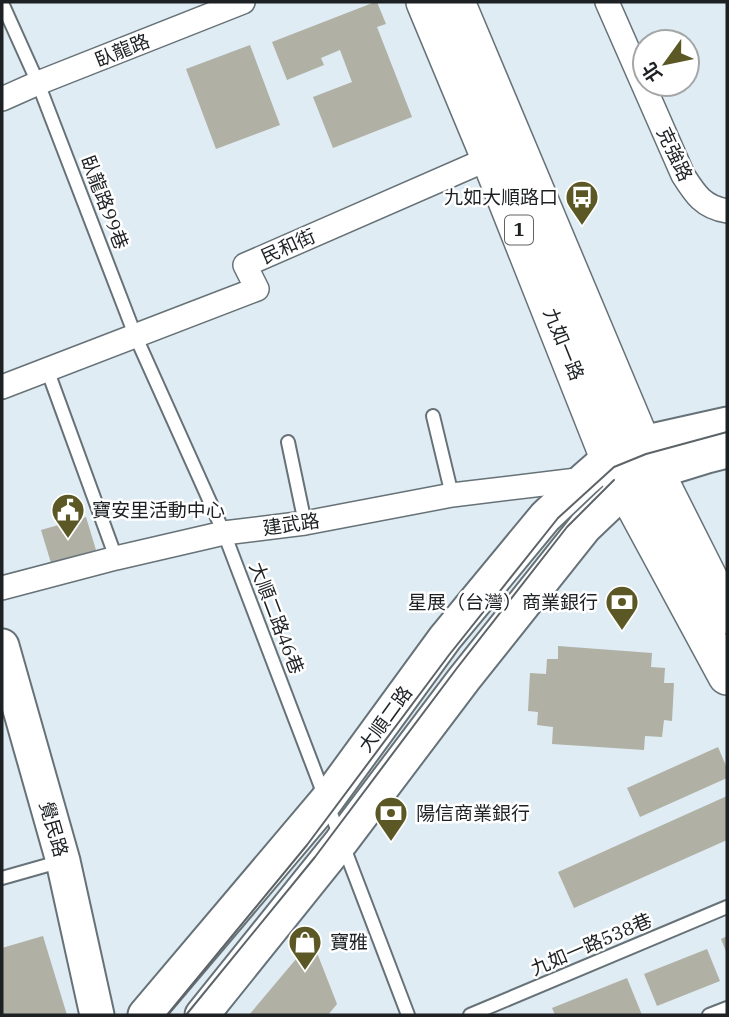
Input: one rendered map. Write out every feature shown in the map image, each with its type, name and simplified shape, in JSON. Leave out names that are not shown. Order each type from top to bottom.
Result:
[{"type":"main road","name":"九如一路","points":[[425,2],[623,468],[727,676]]},
{"type":"main road","name":"九如一路","points":[[456,2],[623,468],[727,615]]},
{"type":"street","name":"臥龍路","points":[[2,99],[243,2]]},
{"type":"street","name":"克強路","points":[[607,2],[683,175],[696,196],[711,207],[727,211]]},
{"type":"street","name":"民和街","points":[[2,387],[257,289],[245,265],[490,158]]},
{"type":"street","points":[[623,468],[727,424]]},
{"type":"street","points":[[623,468],[727,451]]},
{"type":"street","name":"建武路","points":[[2,588],[224,533],[305,523],[452,495],[623,468]]},
{"type":"street","name":"大順二路","points":[[145,1015],[326,800],[444,638],[545,517],[623,468]]},
{"type":"street","name":"大順二路","points":[[202,1015],[341,842],[464,679],[585,527],[623,468]]},
{"type":"street","name":"覺民路","points":[[2,646],[17,719],[63,861],[97,1015]]},
{"type":"lane","name":"臥龍路99巷","points":[[2,3],[38,83],[135,335]]},
{"type":"lane","name":"大順二路46巷","points":[[135,335],[224,533],[408,1015]]},
{"type":"lane","points":[[47,369],[116,558]]},
{"type":"lane","points":[[433,416],[452,495]]},
{"type":"lane","points":[[288,442],[305,523]]},
{"type":"lane","points":[[2,878],[63,861]]},
{"type":"lane","name":"九如一路538巷","points":[[470,1015],[727,907]]},
{"type":"lane","points":[[709,1015],[727,1008]]},
{"type":"building","points":[[375,2],[386,24],[377,27],[412,117],[333,148],[313,97],[352,82],[340,50],[321,58],[324,65],[287,80],[272,42]]},
{"type":"building","points":[[250,45],[280,125],[216,149],[186,69]]},
{"type":"building","name":"寶安里活動中心","points":[[86,517],[96,550],[51,563],[41,530]]},
{"type":"building","points":[[558,646],[652,653],[651,667],[665,668],[664,683],[674,683],[672,721],[664,720],[662,737],[645,736],[644,750],[552,744],[553,727],[537,725],[538,712],[528,711],[530,673],[546,674],[547,659],[558,659]]},
{"type":"building","points":[[718,747],[727,768],[727,778],[640,817],[627,788]]},
{"type":"building","points":[[727,796],[727,840],[574,908],[558,872]]},
{"type":"building","points":[[43,936],[67,1015],[2,1015],[2,948]]},
{"type":"building","points":[[727,936],[727,954],[721,939]]},
{"type":"building","name":"寶雅","points":[[312,940],[337,1004],[328,1015],[249,1015]]},
{"type":"building","points":[[707,949],[720,981],[657,1006],[644,974]]},
{"type":"building","points":[[627,978],[642,1015],[555,1015],[552,1008]]},
{"type":"tram line","points":[[167,1015],[307,845],[449,655],[558,518],[614,467],[646,454],[727,432]]},
{"type":"tram line","points":[[186,1015],[315,857],[567,527],[614,480]]},
{"type":"place","name":"九如大順路口","points":[[582,227]]},
{"type":"place","name":"寶安里活動中心","points":[[68,540]]},
{"type":"place","name":"星展（台灣）商業銀行","points":[[622,632]]},
{"type":"place","name":"陽信商業銀行","points":[[391,843]]},
{"type":"place","name":"寶雅","points":[[305,972]]}]
